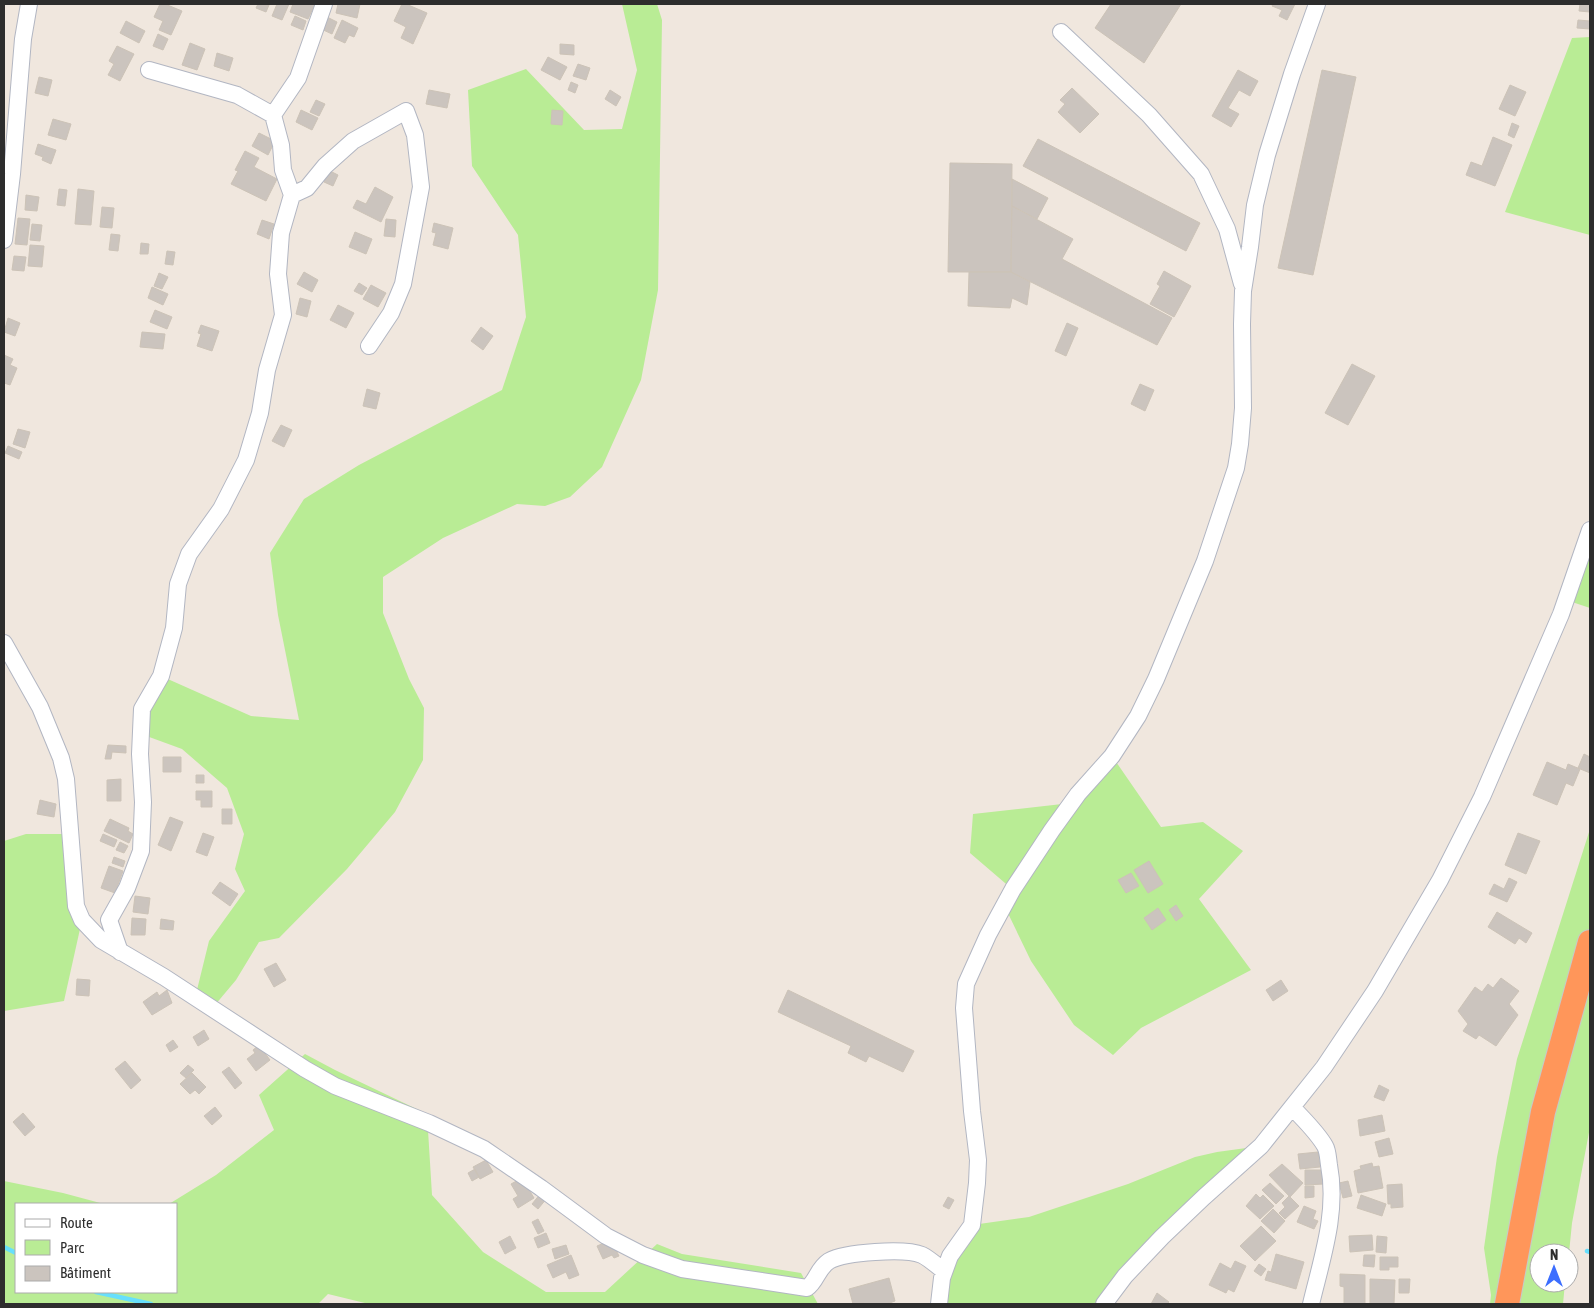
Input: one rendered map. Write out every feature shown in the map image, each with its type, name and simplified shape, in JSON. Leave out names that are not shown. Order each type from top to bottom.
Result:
[{"type":"highway","points":[[1508,1304],[1543,1112],[1590,942]]},
{"type":"street","points":[[4,240],[12,174],[23,39],[29,4]]},
{"type":"street","points":[[273,116],[298,78],[324,4]]},
{"type":"street","points":[[939,1304],[942,1278],[950,1256],[972,1225],[977,1183],[978,1160],[964,1008],[966,984],[988,935],[1013,889],[1078,794],[1112,756],[1138,716],[1156,680],[1205,562],[1236,468],[1240,444],[1243,408],[1242,324],[1254,205],[1292,74],[1317,4]]},
{"type":"street","points":[[1061,32],[1149,116],[1201,174],[1228,229],[1244,291]]},
{"type":"street","points":[[120,952],[109,920],[127,888],[141,851],[143,802],[140,754],[142,709],[161,676],[174,628],[178,584],[189,554],[221,509],[246,460],[260,413],[266,370],[283,315],[278,274],[280,234],[292,195],[283,170],[281,145],[273,116],[237,95],[149,70]]},
{"type":"street","points":[[292,195],[307,188],[324,166],[352,141],[406,111],[415,135],[421,187],[403,284],[391,314],[370,346]]},
{"type":"street","points":[[1104,1304],[1125,1276],[1162,1237],[1261,1146],[1324,1067],[1375,991],[1440,880],[1482,797],[1557,623],[1590,530]]},
{"type":"street","points":[[4,643],[40,707],[61,758],[66,780],[76,906],[82,920],[101,940],[164,977],[305,1069],[335,1086],[429,1123],[484,1149],[606,1236],[658,1262],[713,1275],[807,1288],[820,1268],[840,1256],[900,1250],[922,1255],[944,1271]]},
{"type":"street","points":[[1292,1108],[1312,1129],[1326,1148],[1333,1185],[1327,1242],[1311,1304]]},
{"type":"green space","points":[[622,4],[657,4],[662,20],[658,290],[641,380],[602,467],[570,497],[545,506],[517,504],[443,538],[383,577],[383,613],[409,679],[424,708],[423,760],[395,812],[347,869],[279,938],[259,942],[236,980],[215,1005],[196,994],[209,941],[245,891],[235,869],[244,834],[227,788],[182,749],[141,734],[161,676],[251,716],[299,720],[278,615],[270,553],[304,499],[359,465],[502,390],[526,317],[518,235],[472,166],[468,90],[526,69],[584,130],[622,129],[637,70]]},
{"type":"green space","points":[[1590,37],[1590,235],[1505,212],[1572,38]]},
{"type":"green space","points":[[1590,530],[1590,608],[1566,600]]},
{"type":"green space","points":[[1112,756],[1161,827],[1203,822],[1243,851],[1199,899],[1251,970],[1141,1028],[1113,1055],[1074,1025],[1031,961],[1004,905],[1012,889],[970,853],[973,814],[1071,803]]},
{"type":"green space","points":[[1590,829],[1590,1127],[1570,1243],[1529,1243],[1529,1293],[1564,1293],[1563,1304],[1490,1304],[1491,1295],[1484,1248],[1497,1157],[1517,1059]]},
{"type":"green space","points":[[26,834],[70,834],[82,920],[64,1001],[4,1011],[4,841]]},
{"type":"green space","points":[[305,1054],[427,1114],[432,1195],[483,1252],[546,1292],[605,1292],[657,1244],[682,1254],[801,1273],[818,1304],[369,1304],[328,1294],[318,1304],[4,1304],[4,1181],[100,1203],[15,1203],[15,1293],[178,1293],[178,1203],[171,1203],[216,1175],[274,1130],[259,1095]]},
{"type":"green space","points":[[1261,1146],[1104,1304],[939,1304],[972,1225],[1029,1217],[1128,1184],[1195,1157]]},
{"type":"building","points":[[160,4],[165,4],[182,11],[171,35],[159,30],[163,21],[154,17]]},
{"type":"building","points":[[258,4],[269,5],[266,12],[256,8]]},
{"type":"building","points":[[277,4],[289,4],[282,20],[272,16]]},
{"type":"building","points":[[293,4],[315,4],[308,19],[290,12]]},
{"type":"building","points":[[338,4],[360,4],[357,18],[336,13]]},
{"type":"building","points":[[402,4],[427,13],[413,44],[401,38],[406,27],[394,21]]},
{"type":"building","points":[[1111,4],[1181,4],[1144,63],[1095,28]]},
{"type":"building","points":[[1273,4],[1295,4],[1287,20],[1279,16],[1282,10],[1272,6]]},
{"type":"building","points":[[1580,4],[1590,4],[1590,12],[1579,11]]},
{"type":"building","points":[[295,16],[306,21],[303,30],[291,25]]},
{"type":"building","points":[[325,16],[337,22],[332,34],[319,28]]},
{"type":"building","points":[[342,20],[358,28],[354,37],[349,35],[345,43],[334,38]]},
{"type":"building","points":[[1578,20],[1590,21],[1590,29],[1577,28]]},
{"type":"building","points":[[126,21],[145,31],[139,43],[120,33]]},
{"type":"building","points":[[158,34],[168,39],[163,50],[153,46]]},
{"type":"building","points":[[190,43],[205,49],[197,70],[182,65]]},
{"type":"building","points":[[560,44],[574,45],[574,55],[560,54]]},
{"type":"building","points":[[117,46],[134,54],[120,81],[108,75],[114,64],[109,61]]},
{"type":"building","points":[[217,53],[233,58],[229,71],[214,66]]},
{"type":"building","points":[[548,57],[567,67],[560,80],[541,70]]},
{"type":"building","points":[[578,64],[590,68],[586,80],[573,76]]},
{"type":"building","points":[[1238,70],[1258,81],[1250,96],[1239,90],[1228,108],[1239,114],[1231,127],[1212,116]]},
{"type":"building","points":[[1322,70],[1356,77],[1313,275],[1278,268]]},
{"type":"building","points":[[39,77],[52,80],[48,96],[35,93]]},
{"type":"building","points":[[571,82],[578,85],[575,93],[568,90]]},
{"type":"building","points":[[1510,85],[1526,92],[1515,116],[1499,109]]},
{"type":"building","points":[[1072,88],[1099,114],[1080,133],[1058,112],[1065,104],[1060,100]]},
{"type":"building","points":[[429,90],[450,94],[447,108],[426,104]]},
{"type":"building","points":[[610,90],[621,97],[616,106],[605,99]]},
{"type":"building","points":[[316,100],[325,104],[319,116],[310,112]]},
{"type":"building","points":[[301,110],[318,118],[312,130],[296,122]]},
{"type":"building","points":[[552,110],[563,111],[562,125],[551,124]]},
{"type":"building","points":[[53,119],[71,124],[66,140],[48,135]]},
{"type":"building","points":[[1512,123],[1519,126],[1514,138],[1508,135]]},
{"type":"building","points":[[259,133],[275,141],[268,155],[252,146]]},
{"type":"building","points":[[1493,137],[1512,145],[1495,186],[1466,175],[1471,162],[1482,166]]},
{"type":"building","points":[[1038,139],[1200,223],[1186,251],[1023,166]]},
{"type":"building","points":[[38,144],[56,150],[51,164],[42,160],[43,157],[35,154]]},
{"type":"building","points":[[245,151],[259,158],[254,167],[277,179],[266,201],[231,184],[238,171],[235,170]]},
{"type":"building","points":[[950,163],[1012,164],[1011,272],[948,272]]},
{"type":"building","points":[[330,171],[338,175],[333,186],[324,182]]},
{"type":"building","points":[[1012,179],[1048,198],[1037,219],[1012,206]]},
{"type":"building","points":[[375,187],[393,197],[381,222],[353,208],[357,200],[366,204]]},
{"type":"building","points":[[59,189],[67,190],[65,206],[57,205]]},
{"type":"building","points":[[78,189],[94,191],[91,225],[75,224]]},
{"type":"building","points":[[26,195],[39,197],[37,211],[25,210]]},
{"type":"building","points":[[1012,206],[1073,239],[1062,259],[1172,318],[1157,345],[1011,272]]},
{"type":"building","points":[[102,207],[114,208],[112,228],[100,227]]},
{"type":"building","points":[[18,218],[30,219],[27,245],[15,244]]},
{"type":"building","points":[[386,219],[396,220],[395,237],[384,236]]},
{"type":"building","points":[[262,220],[274,224],[269,239],[257,234]]},
{"type":"building","points":[[434,223],[453,228],[448,249],[433,245],[436,233],[432,232]]},
{"type":"building","points":[[32,224],[42,225],[40,241],[30,240]]},
{"type":"building","points":[[355,232],[372,239],[366,254],[349,247]]},
{"type":"building","points":[[111,234],[120,235],[118,251],[109,250]]},
{"type":"building","points":[[141,243],[149,244],[148,254],[140,254]]},
{"type":"building","points":[[30,245],[44,246],[42,267],[28,266]]},
{"type":"building","points":[[167,251],[175,252],[173,265],[165,264]]},
{"type":"building","points":[[14,256],[26,257],[24,271],[12,270]]},
{"type":"building","points":[[1164,271],[1191,286],[1174,317],[1150,304],[1160,286],[1157,284]]},
{"type":"building","points":[[304,272],[318,280],[312,292],[297,284]]},
{"type":"building","points":[[969,272],[1011,272],[1030,282],[1027,305],[1012,298],[1010,308],[968,306]]},
{"type":"building","points":[[159,273],[168,277],[162,289],[154,286]]},
{"type":"building","points":[[359,283],[367,288],[362,295],[354,291]]},
{"type":"building","points":[[371,285],[386,293],[378,307],[363,299]]},
{"type":"building","points":[[152,287],[168,294],[163,305],[148,298]]},
{"type":"building","points":[[300,298],[311,301],[307,317],[296,314]]},
{"type":"building","points":[[338,305],[354,313],[346,328],[330,320]]},
{"type":"building","points":[[155,310],[172,317],[167,329],[150,322]]},
{"type":"building","points":[[8,318],[20,323],[15,336],[4,332]]},
{"type":"building","points":[[1067,323],[1078,328],[1066,356],[1055,351]]},
{"type":"building","points":[[201,325],[219,331],[212,351],[197,346],[201,334],[198,333]]},
{"type":"building","points":[[481,327],[493,336],[483,350],[471,341]]},
{"type":"building","points":[[142,332],[165,334],[163,349],[140,347]]},
{"type":"building","points":[[4,355],[13,359],[10,365],[17,368],[10,385],[4,383]]},
{"type":"building","points":[[1352,364],[1375,376],[1348,425],[1325,413]]},
{"type":"building","points":[[1140,384],[1154,390],[1145,411],[1131,404]]},
{"type":"building","points":[[367,389],[380,393],[376,409],[363,406]]},
{"type":"building","points":[[281,425],[292,430],[284,447],[272,441]]},
{"type":"building","points":[[18,429],[30,432],[25,448],[13,444]]},
{"type":"building","points":[[8,446],[22,452],[19,459],[5,453]]},
{"type":"building","points":[[108,745],[126,746],[126,753],[112,752],[111,759],[105,759]]},
{"type":"building","points":[[1584,754],[1590,757],[1590,773],[1578,768]]},
{"type":"building","points":[[163,757],[181,757],[181,772],[163,772]]},
{"type":"building","points":[[1547,762],[1566,770],[1568,764],[1580,769],[1573,786],[1566,783],[1557,805],[1533,795]]},
{"type":"building","points":[[196,775],[204,775],[204,783],[196,783]]},
{"type":"building","points":[[121,779],[121,801],[107,801],[107,780]]},
{"type":"building","points":[[196,791],[212,791],[212,807],[201,807],[201,800],[196,800]]},
{"type":"building","points":[[40,800],[56,804],[54,817],[37,814]]},
{"type":"building","points":[[222,809],[232,809],[232,824],[222,824]]},
{"type":"building","points":[[170,817],[183,822],[171,851],[158,845]]},
{"type":"building","points":[[110,819],[129,828],[128,831],[133,834],[129,843],[104,831]]},
{"type":"building","points":[[203,833],[214,837],[207,856],[196,852]]},
{"type":"building","points":[[1518,833],[1540,841],[1526,874],[1505,865]]},
{"type":"building","points":[[103,834],[117,840],[114,847],[100,841]]},
{"type":"building","points":[[120,842],[128,846],[124,853],[116,850]]},
{"type":"building","points":[[114,857],[125,861],[123,867],[112,863]]},
{"type":"building","points":[[1149,861],[1163,884],[1148,893],[1134,870]]},
{"type":"building","points":[[109,866],[123,871],[115,893],[101,888]]},
{"type":"building","points":[[1131,873],[1139,886],[1126,893],[1118,880]]},
{"type":"building","points":[[1509,878],[1517,882],[1507,902],[1489,894],[1494,884],[1504,889]]},
{"type":"building","points":[[220,882],[238,894],[230,906],[212,893]]},
{"type":"building","points":[[135,896],[150,898],[148,914],[133,912]]},
{"type":"building","points":[[1176,905],[1183,916],[1176,921],[1169,910]]},
{"type":"building","points":[[1158,908],[1166,920],[1152,930],[1144,918]]},
{"type":"building","points":[[1497,912],[1532,933],[1526,943],[1519,938],[1515,944],[1488,927]]},
{"type":"building","points":[[132,918],[146,919],[145,935],[131,935]]},
{"type":"building","points":[[161,919],[174,921],[173,930],[160,929]]},
{"type":"building","points":[[276,963],[286,980],[274,987],[264,969]]},
{"type":"building","points":[[1501,978],[1519,991],[1509,1004],[1518,1015],[1496,1046],[1479,1035],[1476,1039],[1463,1031],[1468,1024],[1458,1011],[1475,987],[1482,992],[1488,984],[1493,988]]},
{"type":"building","points":[[77,979],[90,980],[89,996],[76,995]]},
{"type":"building","points":[[1281,980],[1288,991],[1273,1001],[1266,990]]},
{"type":"building","points":[[167,990],[172,1003],[152,1015],[143,1002],[157,992],[159,996]]},
{"type":"building","points":[[788,990],[914,1051],[903,1072],[869,1056],[866,1062],[848,1053],[851,1046],[778,1012]]},
{"type":"building","points":[[204,1030],[209,1039],[198,1046],[193,1037]]},
{"type":"building","points":[[173,1040],[178,1047],[170,1052],[166,1045]]},
{"type":"building","points":[[259,1045],[270,1060],[256,1071],[247,1059],[255,1053],[253,1050]]},
{"type":"building","points":[[125,1061],[141,1080],[131,1089],[115,1069]]},
{"type":"building","points":[[188,1065],[194,1070],[186,1078],[180,1073]]},
{"type":"building","points":[[229,1067],[242,1083],[235,1089],[222,1072]]},
{"type":"building","points":[[192,1073],[206,1087],[199,1094],[195,1090],[190,1094],[180,1084]]},
{"type":"building","points":[[1379,1085],[1389,1090],[1384,1101],[1374,1097]]},
{"type":"building","points":[[215,1107],[222,1116],[212,1125],[204,1116]]},
{"type":"building","points":[[23,1113],[35,1127],[25,1136],[13,1122]]},
{"type":"building","points":[[1382,1115],[1385,1131],[1360,1136],[1358,1120]]},
{"type":"building","points":[[1389,1138],[1393,1154],[1379,1157],[1375,1142]]},
{"type":"building","points":[[1318,1152],[1320,1167],[1300,1169],[1298,1154]]},
{"type":"building","points":[[486,1160],[493,1172],[480,1179],[473,1167]]},
{"type":"building","points":[[1372,1163],[1373,1167],[1379,1166],[1383,1188],[1358,1193],[1354,1171],[1361,1169],[1360,1166]]},
{"type":"building","points":[[1282,1164],[1303,1183],[1290,1197],[1269,1175]]},
{"type":"building","points":[[475,1169],[479,1177],[472,1181],[468,1173]]},
{"type":"building","points":[[1305,1170],[1324,1170],[1324,1184],[1305,1185]]},
{"type":"building","points":[[522,1178],[534,1198],[518,1208],[513,1199],[518,1196],[511,1184]]},
{"type":"building","points":[[1348,1181],[1352,1196],[1343,1198],[1339,1183]]},
{"type":"building","points":[[1270,1183],[1284,1196],[1276,1204],[1262,1190]]},
{"type":"building","points":[[1402,1184],[1403,1207],[1391,1208],[1391,1204],[1388,1204],[1387,1185]]},
{"type":"building","points":[[1305,1186],[1314,1186],[1314,1197],[1305,1198]]},
{"type":"building","points":[[541,1193],[547,1198],[538,1209],[532,1204]]},
{"type":"building","points":[[1256,1194],[1260,1198],[1263,1195],[1274,1206],[1260,1219],[1246,1206]]},
{"type":"building","points":[[1361,1195],[1386,1204],[1382,1216],[1357,1208]]},
{"type":"building","points":[[1289,1196],[1299,1206],[1285,1219],[1279,1213],[1285,1207],[1282,1203]]},
{"type":"building","points":[[948,1197],[954,1200],[949,1209],[943,1206]]},
{"type":"building","points":[[1304,1206],[1316,1211],[1313,1219],[1318,1221],[1314,1229],[1297,1222]]},
{"type":"building","points":[[1273,1209],[1285,1221],[1274,1233],[1261,1221]]},
{"type":"building","points":[[538,1219],[544,1231],[538,1234],[532,1222]]},
{"type":"building","points":[[1261,1226],[1276,1241],[1255,1261],[1240,1246]]},
{"type":"building","points":[[546,1233],[550,1243],[538,1248],[534,1238]]},
{"type":"building","points":[[1372,1235],[1373,1250],[1350,1252],[1349,1236]]},
{"type":"building","points":[[510,1236],[516,1248],[505,1254],[499,1242]]},
{"type":"building","points":[[1377,1236],[1387,1237],[1386,1253],[1376,1252]]},
{"type":"building","points":[[611,1240],[619,1256],[614,1258],[612,1255],[603,1259],[597,1246]]},
{"type":"building","points":[[566,1245],[569,1254],[555,1259],[552,1249]]},
{"type":"building","points":[[1276,1254],[1304,1262],[1296,1289],[1265,1280],[1268,1271],[1271,1272]]},
{"type":"building","points":[[571,1255],[579,1275],[569,1279],[566,1272],[553,1278],[547,1265]]},
{"type":"building","points":[[1364,1255],[1375,1255],[1374,1267],[1363,1266]]},
{"type":"building","points":[[1380,1257],[1398,1257],[1398,1267],[1380,1270]]},
{"type":"building","points":[[1235,1261],[1246,1266],[1234,1292],[1228,1289],[1226,1293],[1209,1285],[1220,1263],[1231,1269]]},
{"type":"building","points":[[1259,1264],[1266,1269],[1261,1276],[1254,1271]]},
{"type":"building","points":[[1340,1274],[1365,1275],[1365,1304],[1344,1304],[1344,1287],[1340,1286]]},
{"type":"building","points":[[889,1278],[895,1301],[887,1304],[853,1304],[849,1289]]},
{"type":"building","points":[[1370,1279],[1395,1280],[1394,1304],[1370,1304]]},
{"type":"building","points":[[1399,1279],[1410,1279],[1409,1293],[1399,1293]]},
{"type":"building","points":[[1157,1293],[1169,1302],[1167,1304],[1151,1304]]},
{"type":"waterway","points":[[4,1247],[15,1252]]},
{"type":"waterway","points":[[101,1293],[151,1304]]}]
